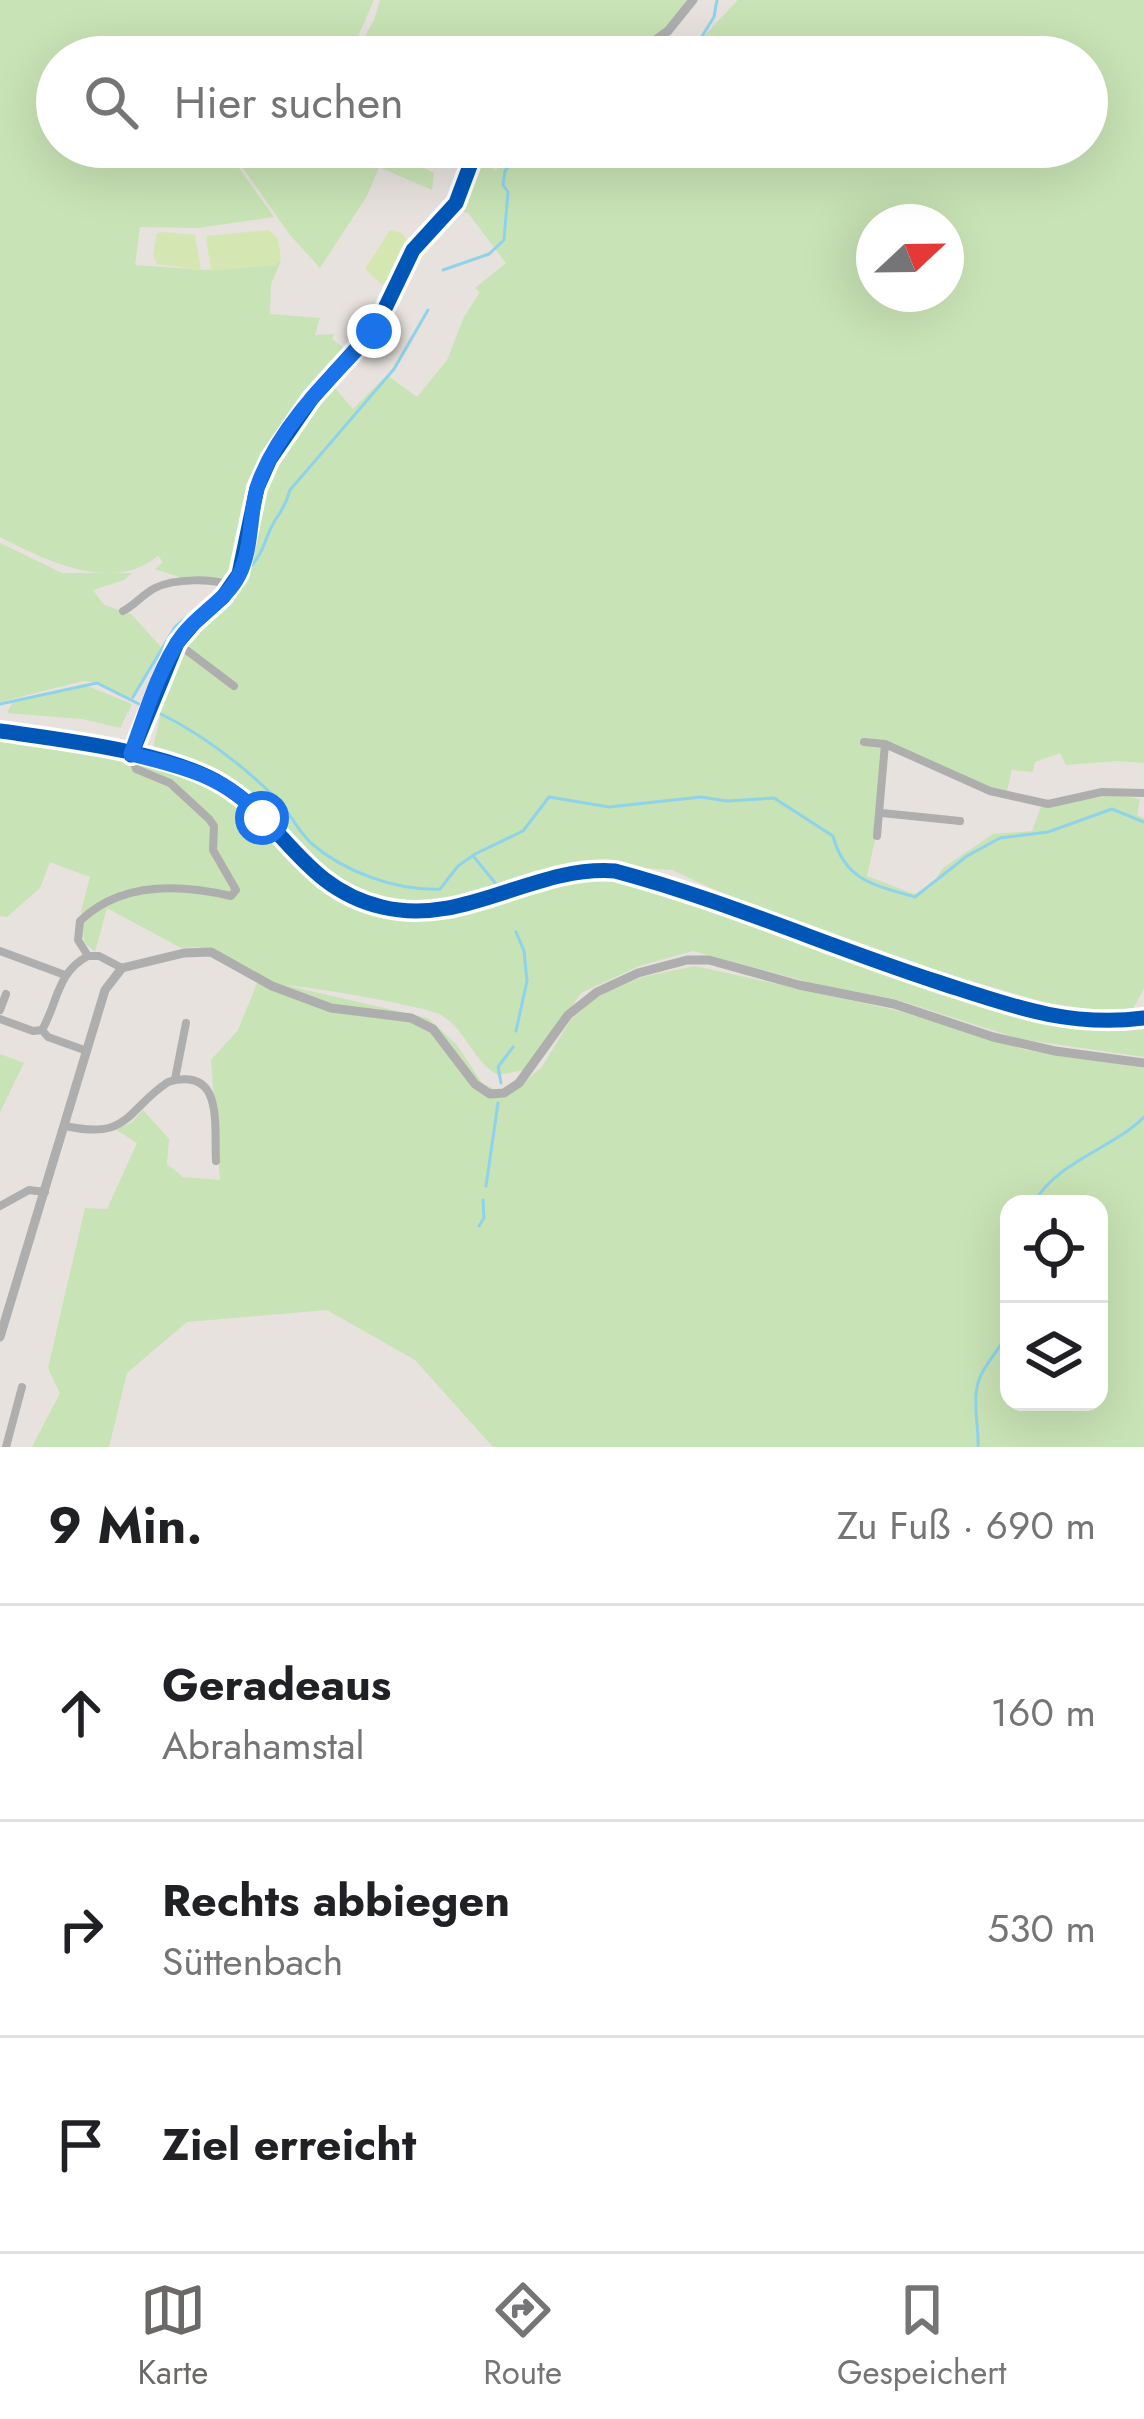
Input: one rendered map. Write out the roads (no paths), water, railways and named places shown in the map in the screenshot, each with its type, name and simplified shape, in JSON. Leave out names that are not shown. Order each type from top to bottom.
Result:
[{"type":"street","points":[[663,36],[690,4]]},
{"type":"street","points":[[88,956],[78,940],[80,921],[116,896],[194,888],[231,896],[236,890],[213,850],[214,826],[209,819],[170,783],[136,769],[131,754],[177,644],[232,587],[245,558],[257,488],[270,459],[311,398],[376,328],[413,250],[456,202],[468,168]]},
{"type":"street","points":[[123,610],[154,588],[172,583],[222,581],[232,587]]},
{"type":"street","points":[[177,644],[234,686]]},
{"type":"street","points":[[0,731],[193,770],[226,786],[255,810],[316,876],[350,896],[389,909],[452,909],[566,871],[615,871],[1054,1017],[1081,1022],[1144,1018]]},
{"type":"street","points":[[865,742],[884,744],[990,791],[1048,804],[1102,792],[1144,794]]},
{"type":"street","points":[[878,836],[884,744]]},
{"type":"street","points":[[882,813],[960,821]]},
{"type":"street","points":[[0,951],[65,975]]},
{"type":"street","points":[[0,1337],[105,991],[122,968],[184,953],[212,952],[272,986],[331,1008],[411,1018],[433,1029],[475,1084],[490,1094],[504,1093],[520,1083],[568,1015],[597,992],[638,973],[687,959],[709,960],[894,1004],[993,1037],[1144,1063]]},
{"type":"street","points":[[42,1030],[65,975],[88,956],[99,956],[122,968]]},
{"type":"street","points":[[6,994],[0,1015],[33,1031],[42,1030]]},
{"type":"street","points":[[176,1079],[186,1023]]},
{"type":"street","points":[[42,1030],[48,1037],[87,1051]]},
{"type":"street","points":[[65,1126],[112,1127],[129,1120],[157,1089],[176,1079],[196,1081],[209,1090],[216,1161]]},
{"type":"street","points":[[0,1206],[29,1190],[45,1192]]},
{"type":"street","points":[[6,1447],[22,1387]]},
{"type":"waterway","points":[[702,36],[714,17],[717,0]]},
{"type":"waterway","points":[[443,270],[489,254],[504,240],[507,168]]},
{"type":"waterway","points":[[251,566],[290,490],[394,369],[428,310]]},
{"type":"waterway","points":[[228,577],[230,573]]},
{"type":"waterway","points":[[133,697],[175,627],[221,588]]},
{"type":"waterway","points":[[0,704],[97,683],[145,707]]},
{"type":"waterway","points":[[155,711],[248,772],[276,798],[306,838],[339,863],[372,878],[423,889],[440,889],[475,854],[523,831],[549,797],[609,807],[701,797],[727,801],[774,798],[833,836],[853,872],[915,897],[967,856],[1000,838],[1048,832],[1112,809],[1144,822]]},
{"type":"waterway","points":[[474,857],[496,884]]},
{"type":"waterway","points":[[516,932],[524,951],[527,981],[516,1031]]},
{"type":"waterway","points":[[501,1083],[498,1067],[513,1047]]},
{"type":"waterway","points":[[486,1186],[498,1103]]},
{"type":"waterway","points":[[1040,1195],[1069,1167],[1144,1117]]},
{"type":"waterway","points":[[479,1226],[484,1218],[483,1200]]},
{"type":"waterway","points":[[978,1447],[979,1380],[1000,1346]]}]
